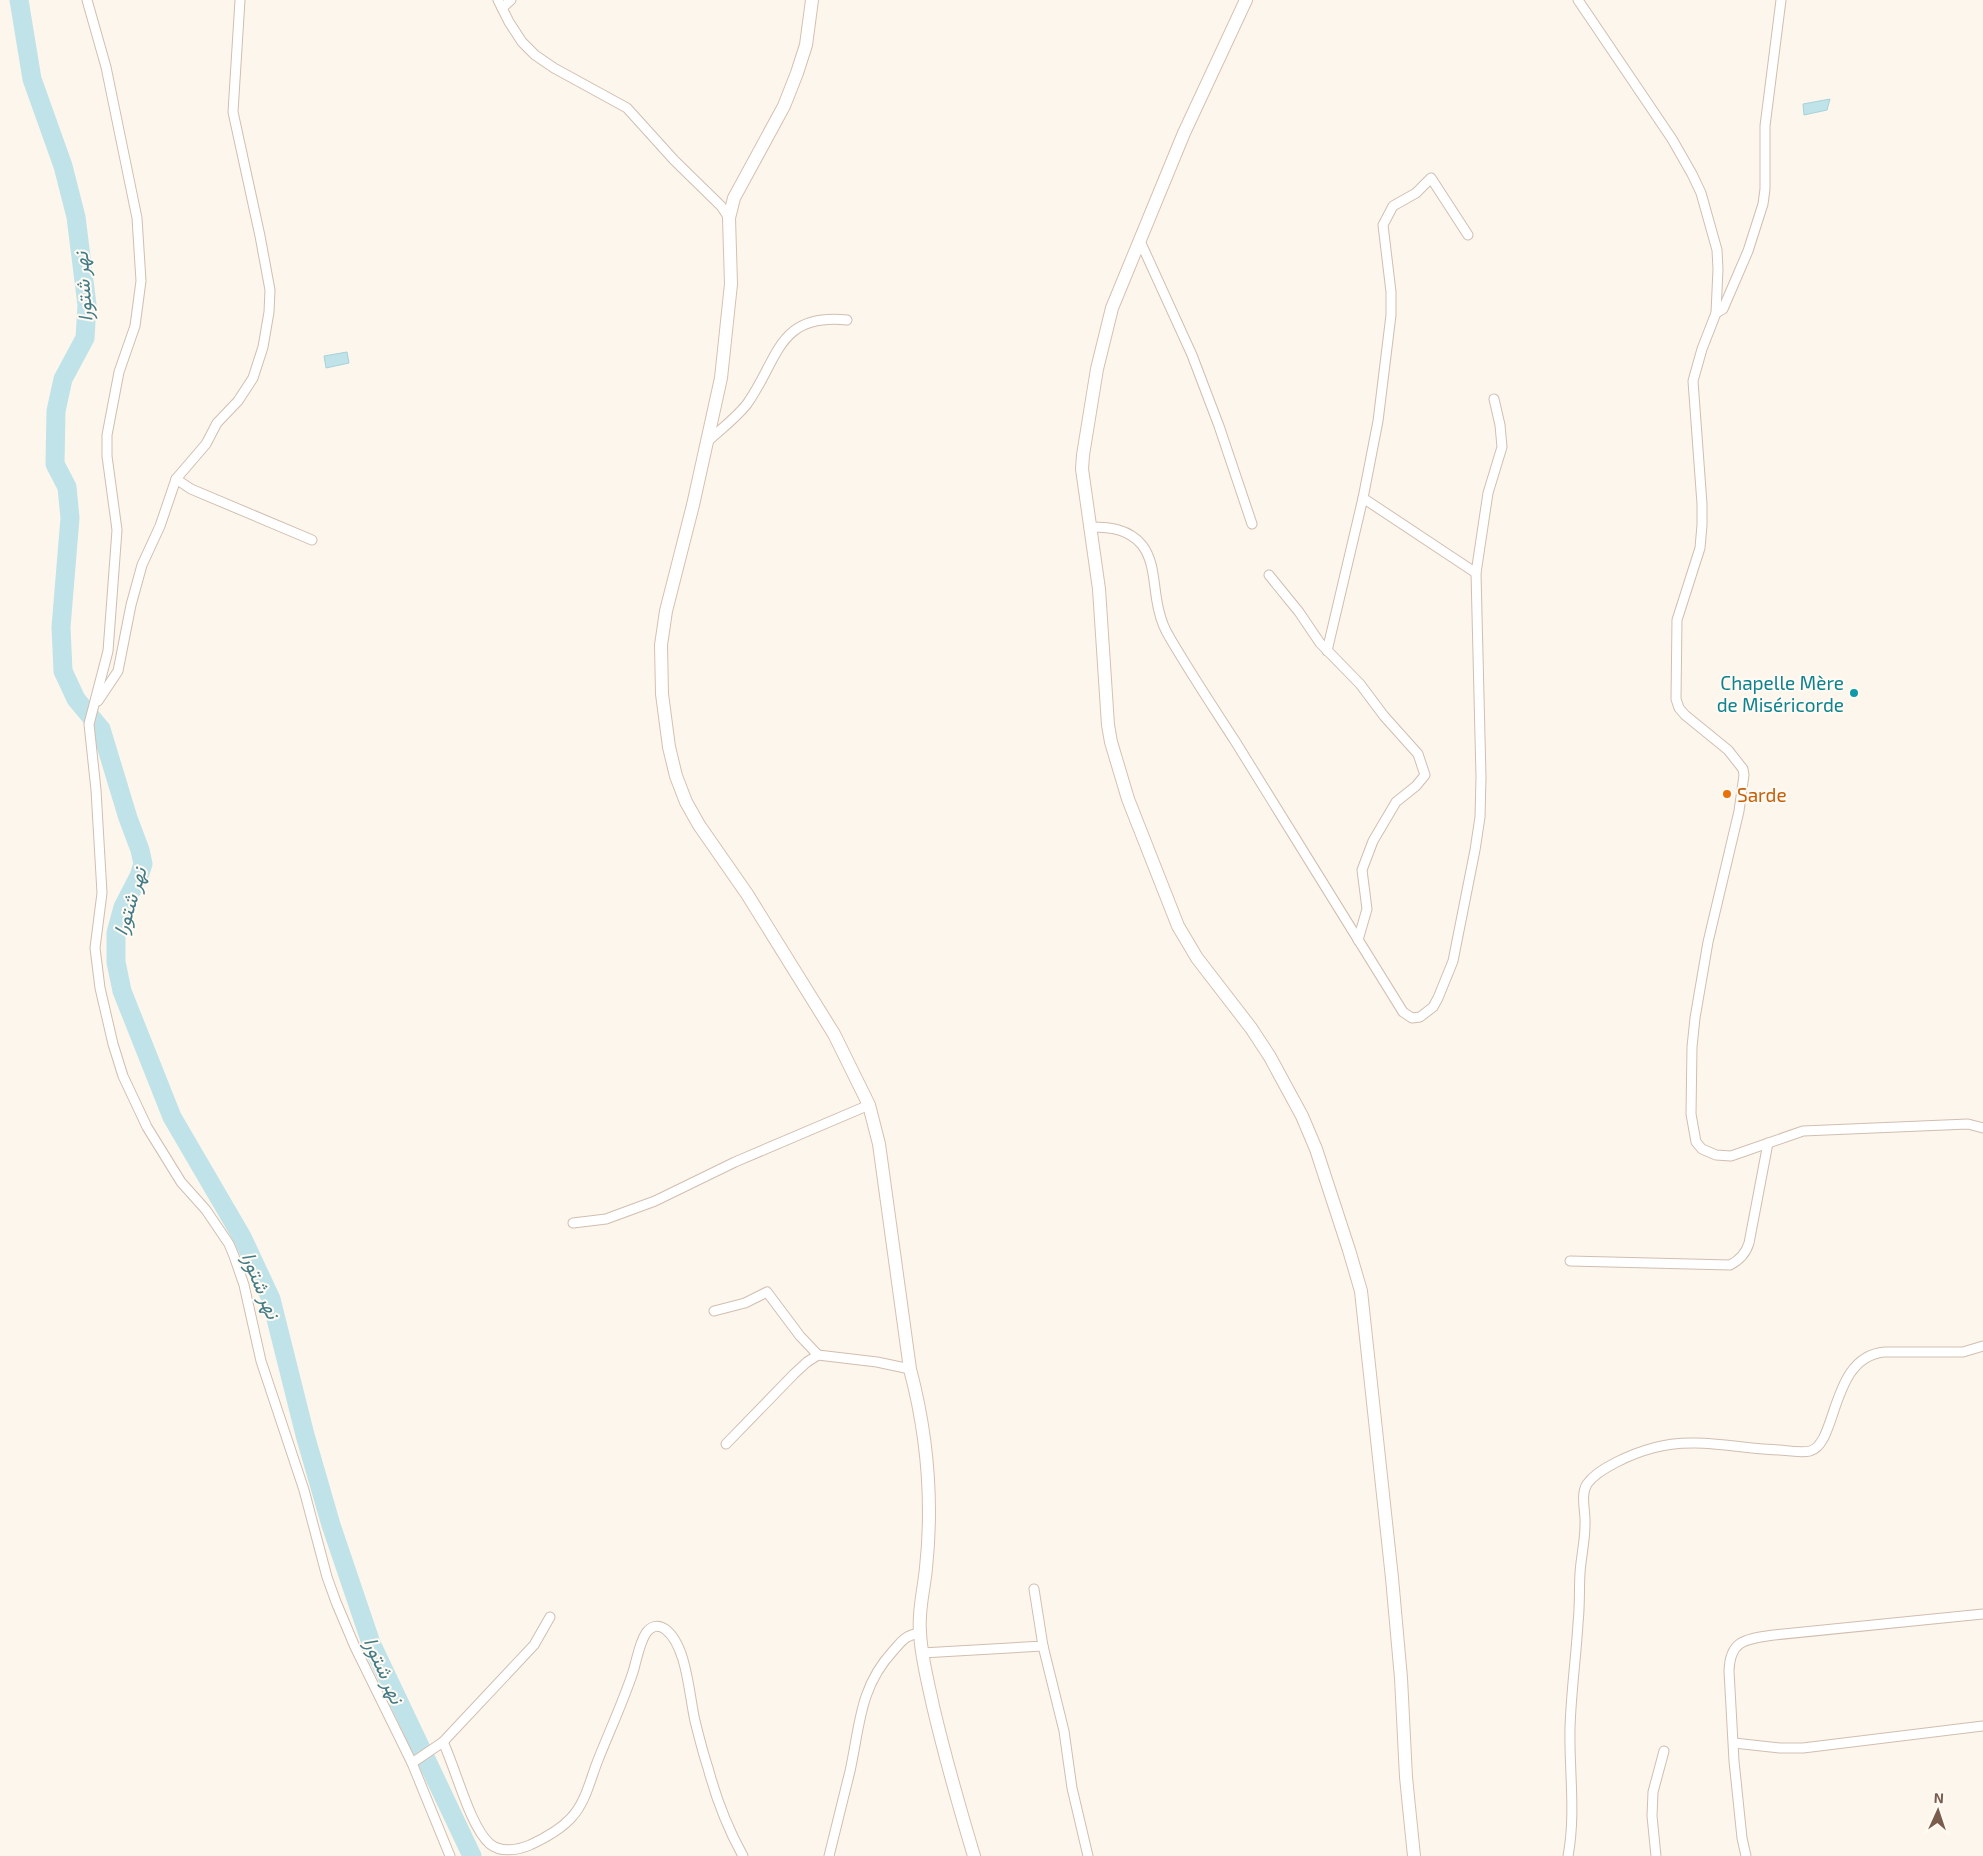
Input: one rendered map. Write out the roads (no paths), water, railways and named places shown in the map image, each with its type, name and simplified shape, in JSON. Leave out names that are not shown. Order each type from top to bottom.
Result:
[{"type":"street","points":[[87,0],[106,67],[137,218],[141,281],[135,326],[119,372],[107,435],[107,456],[117,530],[108,650],[89,724],[96,790],[102,894],[96,948],[100,988],[113,1044],[123,1076],[147,1128],[181,1182],[206,1210],[229,1244],[234,1256],[244,1285],[262,1361],[304,1490],[330,1585],[355,1647],[416,1760],[450,1856]]},
{"type":"street","points":[[93,707],[118,671],[131,605],[142,566],[160,526],[176,479],[206,444],[217,423],[238,401],[253,378],[263,347],[269,312],[270,290],[233,112],[240,0]]},
{"type":"street","points":[[511,0],[500,4],[522,42],[554,68],[627,108],[674,160],[721,206],[729,218]]},
{"type":"street","points":[[812,0],[806,45],[797,73],[784,106],[734,198],[729,218],[731,284],[721,378],[708,441],[668,603],[661,645],[662,694],[669,747],[676,776],[686,802],[698,825],[747,894],[834,1034],[869,1105],[879,1144],[910,1369],[917,1393],[924,1435],[930,1493],[926,1569],[919,1615],[922,1653],[947,1765],[974,1856]]},
{"type":"street","points":[[1246,0],[1184,133],[1112,308],[1096,369],[1083,455],[1084,485],[1099,589],[1108,724],[1111,742],[1128,799],[1178,926],[1197,958],[1251,1028],[1270,1057],[1302,1116],[1316,1149],[1349,1250],[1360,1291],[1393,1587],[1401,1678],[1406,1777],[1414,1856]]},
{"type":"street","points":[[1578,0],[1672,139],[1701,193],[1717,250],[1716,313],[1692,381],[1702,525],[1700,548],[1677,620],[1675,687],[1679,708],[1728,750],[1742,769],[1744,775],[1739,811],[1708,942],[1695,1018],[1692,1047],[1691,1114],[1696,1142],[1702,1149],[1716,1155],[1731,1156],[1803,1131],[1968,1124],[1983,1128]]},
{"type":"street","points":[[1716,313],[1723,308],[1748,251],[1763,204],[1765,189],[1765,126],[1781,0]]},
{"type":"street","points":[[1327,651],[1363,498],[1378,421],[1391,315],[1390,284],[1383,225],[1393,206],[1416,193],[1431,178],[1468,234]]},
{"type":"street","points":[[1140,242],[1192,355],[1219,426],[1252,524]]},
{"type":"street","points":[[708,441],[738,414],[746,404],[773,356],[788,335],[798,326],[829,318],[847,320]]},
{"type":"street","points":[[1091,528],[1107,527],[1124,531],[1143,546],[1148,556],[1159,611],[1168,634],[1403,1012],[1412,1018],[1420,1018],[1426,1014],[1438,998],[1452,961],[1470,877],[1480,817],[1481,777],[1476,574],[1488,493],[1502,447],[1501,430],[1494,399]]},
{"type":"street","points":[[176,479],[191,489],[312,540]]},
{"type":"street","points":[[1363,498],[1476,574]]},
{"type":"street","points":[[1270,575],[1327,651],[1360,684],[1384,716],[1418,754],[1425,775],[1416,786],[1396,802],[1373,841],[1362,870],[1367,909],[1358,940]]},
{"type":"street","points":[[573,1223],[606,1219],[655,1201],[735,1162],[869,1105]]},
{"type":"street","points":[[1570,1261],[1730,1264],[1737,1262],[1746,1251],[1749,1243],[1768,1143]]},
{"type":"street","points":[[714,1311],[745,1303],[767,1292],[800,1336],[818,1355]]},
{"type":"street","points":[[1568,1856],[1572,1827],[1570,1728],[1585,1524],[1584,1492],[1586,1485],[1594,1476],[1628,1458],[1667,1444],[1686,1443],[1767,1450],[1812,1450],[1824,1438],[1834,1408],[1850,1374],[1866,1357],[1874,1353],[1885,1352],[1963,1352],[1983,1346]]},
{"type":"street","points":[[726,1444],[806,1362],[818,1355],[876,1362],[910,1369]]},
{"type":"street","points":[[1034,1589],[1043,1646],[1064,1731],[1072,1788],[1088,1856]]},
{"type":"street","points":[[1746,1856],[1742,1838],[1732,1725],[1730,1660],[1733,1650],[1739,1643],[1750,1638],[1774,1635],[1983,1614]]},
{"type":"street","points":[[416,1760],[443,1742],[534,1645],[550,1617]]},
{"type":"street","points":[[443,1742],[478,1829],[483,1837],[496,1848],[504,1850],[516,1850],[542,1840],[566,1822],[582,1802],[634,1671],[642,1640],[652,1627],[657,1625],[664,1628],[672,1636],[682,1657],[695,1721],[708,1770],[721,1808],[743,1856]]},
{"type":"street","points":[[828,1856],[850,1769],[865,1696],[871,1682],[887,1658],[907,1635],[920,1633]]},
{"type":"street","points":[[922,1653],[1043,1646]]},
{"type":"street","points":[[1734,1743],[1780,1748],[1803,1748],[1983,1726]]},
{"type":"street","points":[[1656,1856],[1652,1816],[1653,1792],[1664,1751]]},
{"type":"water","points":[[1830,99],[1827,110],[1804,115],[1803,104]]},
{"type":"water","points":[[347,352],[349,363],[326,368],[324,356]]},
{"type":"waterway","name":"نهر شتورا","points":[[19,0],[32,79],[63,166],[76,217],[87,305],[85,338],[63,379],[56,411],[55,464],[67,487],[70,518],[61,627],[63,671],[76,699],[101,729],[143,864],[123,907],[116,933],[116,962],[122,991],[172,1117],[242,1237],[271,1299],[305,1435],[331,1525],[371,1643],[472,1856]]},
{"type":"place","name":"Chapelle Mère de Miséricorde","points":[[1854,693]]},
{"type":"place","name":"Sarde","points":[[1727,794]]}]
